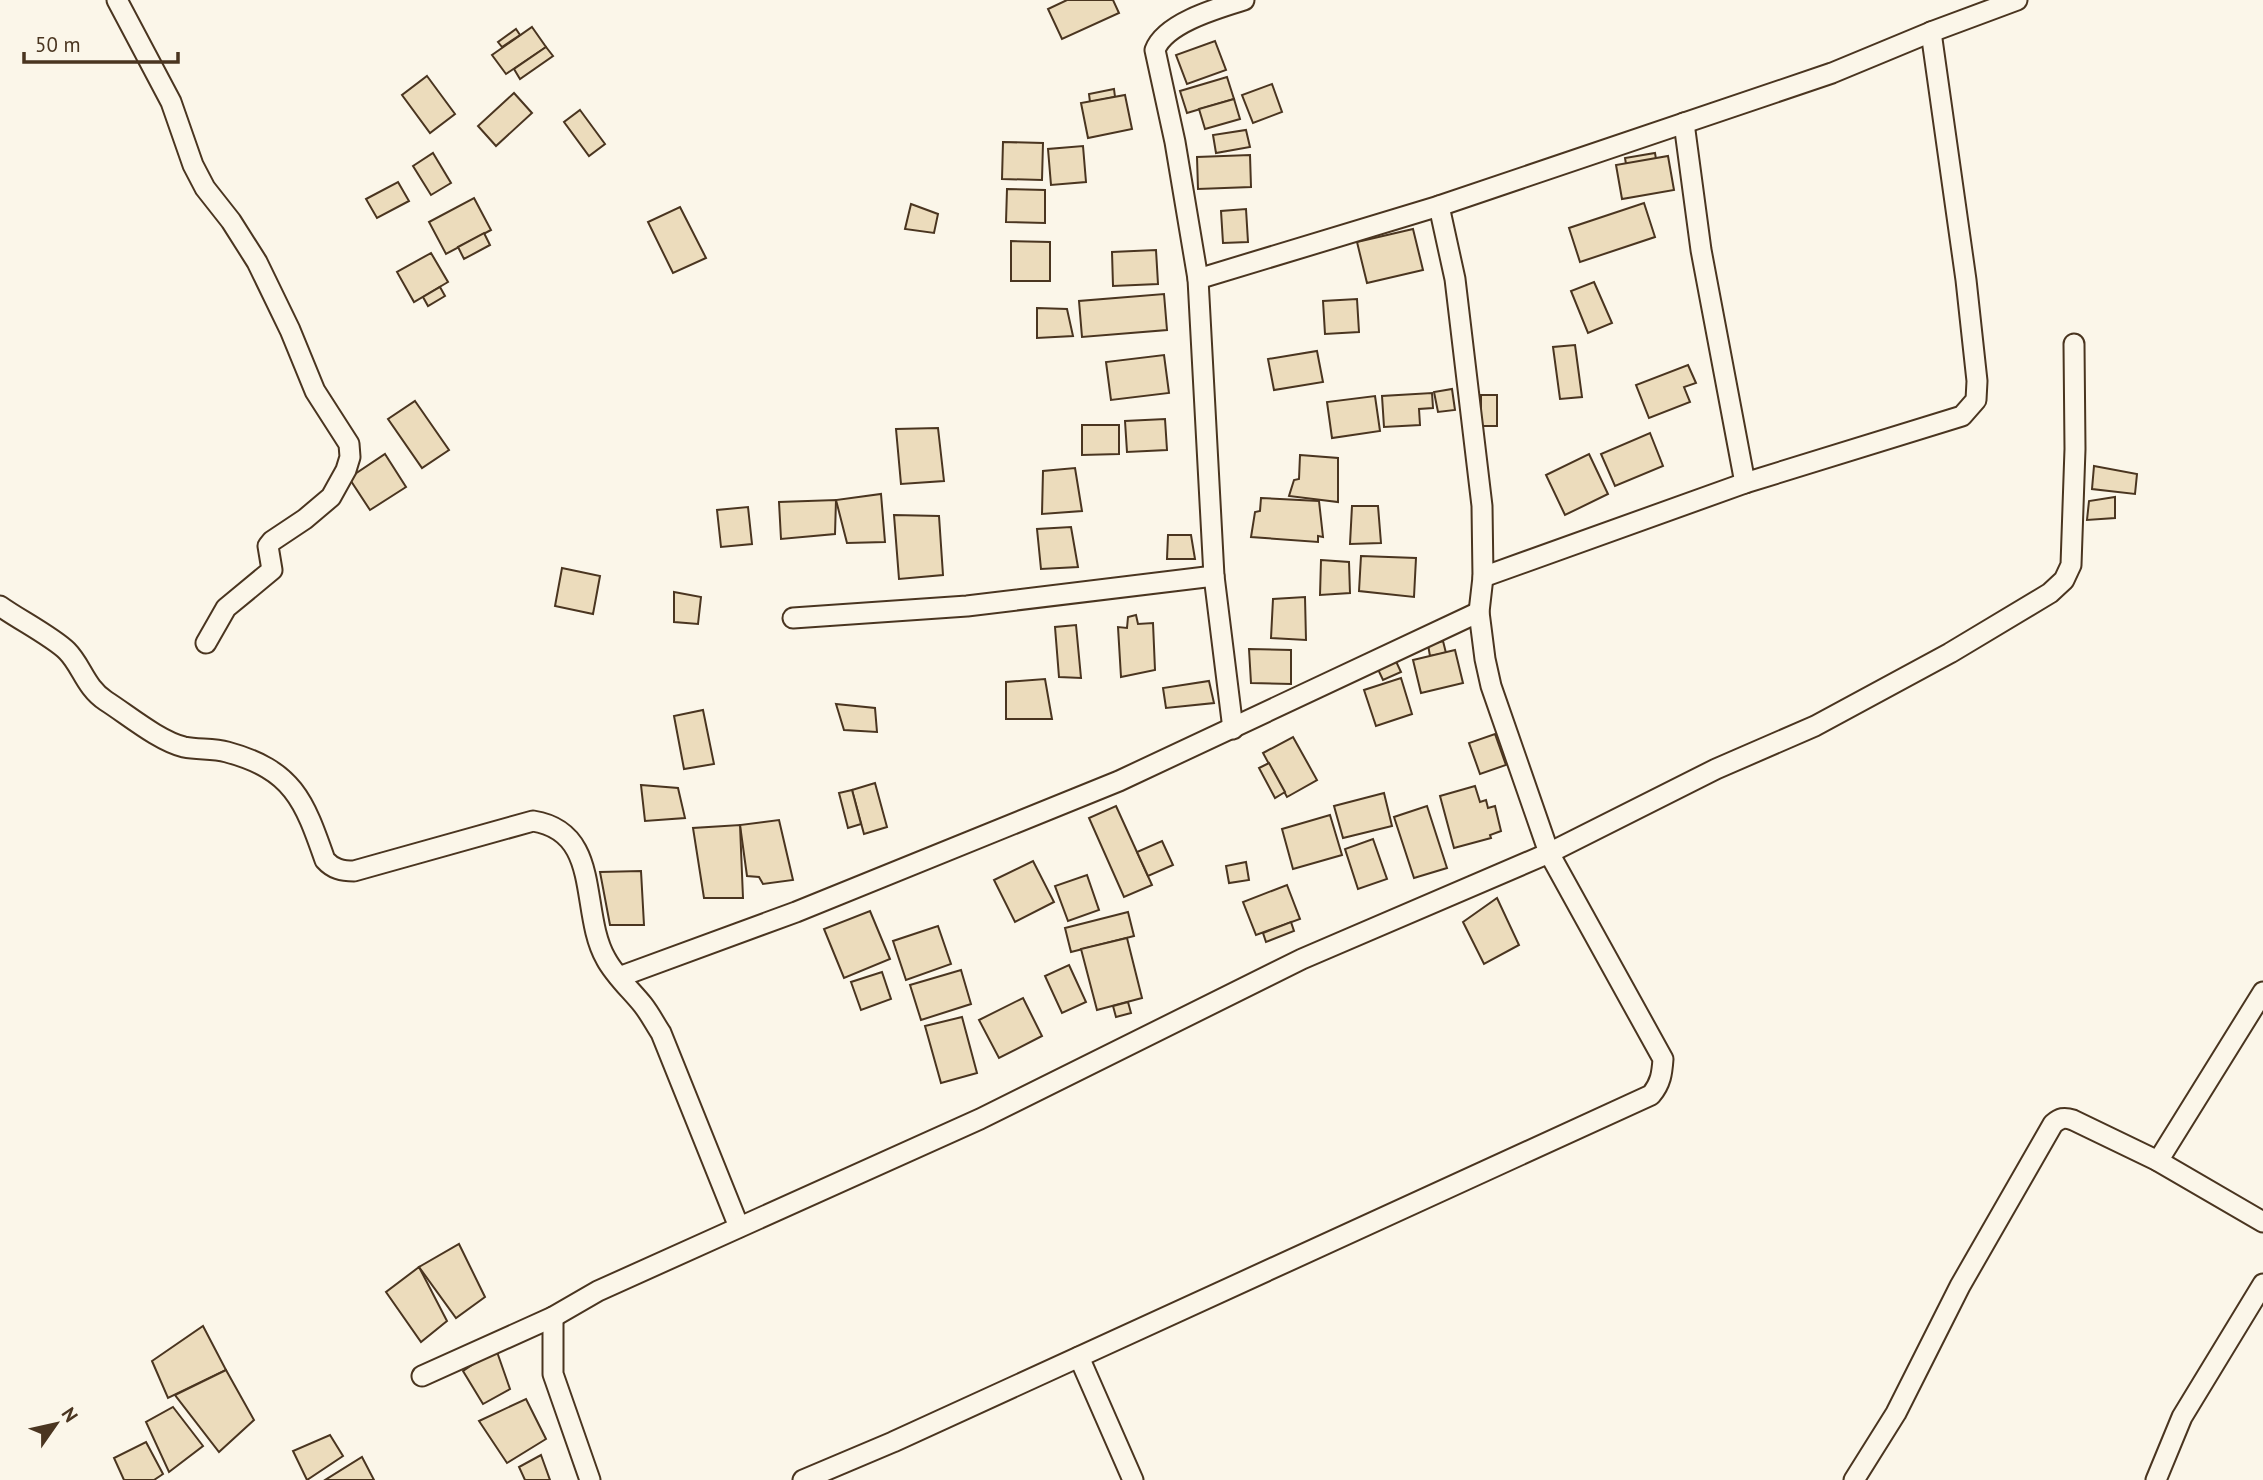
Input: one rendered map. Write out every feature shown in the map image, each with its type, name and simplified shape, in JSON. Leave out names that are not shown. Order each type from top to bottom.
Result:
[{"type":"street","points":[[117,0],[171,102],[193,165],[205,188],[231,220],[257,262],[290,330],[315,391],[349,444],[350,457],[346,470],[331,497],[272,541],[268,546],[272,570],[226,608],[206,643]]},
{"type":"street","points":[[1233,729],[1214,576],[1198,279],[1156,50],[1164,36],[1206,5],[1244,0]]},
{"type":"street","points":[[1198,279],[1440,206],[1832,73],[2017,0]]},
{"type":"street","points":[[1483,577],[1745,483],[1962,416],[1976,400],[1977,382],[1966,280],[1931,32]]},
{"type":"street","points":[[1684,123],[1701,250],[1745,483]]},
{"type":"street","points":[[803,1480],[893,1442],[1651,1095],[1662,1077],[1663,1059],[1549,853],[1491,686],[1479,612],[1483,577],[1482,506],[1455,278],[1440,206]]},
{"type":"street","points":[[422,1376],[553,1317],[598,1292],[739,1227],[980,1119],[1302,960],[1549,853],[1716,769],[1815,726],[1950,653],[2050,593],[2064,580],[2071,565],[2074,344]]},
{"type":"street","points":[[793,618],[967,606],[1214,576]]},
{"type":"street","points":[[0,607],[66,650],[83,678],[102,698],[165,739],[184,747],[229,752],[267,769],[289,783],[303,803],[325,860],[342,871],[354,872],[533,821],[548,823],[558,828],[571,840],[582,860],[597,938],[606,959],[646,1009],[661,1033],[739,1227]]},
{"type":"street","points":[[620,977],[796,912],[1119,781],[1479,612]]},
{"type":"street","points":[[2158,1161],[2263,992]]},
{"type":"street","points":[[1854,1480],[1896,1413],[1960,1286],[2053,1124],[2066,1117],[2073,1120],[2158,1161],[2263,1222]]},
{"type":"street","points":[[2156,1480],[2182,1417],[2263,1284]]},
{"type":"street","points":[[553,1317],[553,1374],[590,1480]]},
{"type":"street","points":[[1079,1357],[1133,1480]]},
{"type":"building","points":[[1067,0],[1113,0],[1119,13],[1062,39],[1048,9]]},
{"type":"building","points":[[532,27],[546,47],[506,74],[492,55]]},
{"type":"building","points":[[516,29],[520,35],[502,47],[498,42]]},
{"type":"building","points":[[1215,41],[1226,70],[1187,84],[1176,55]]},
{"type":"building","points":[[546,47],[553,56],[520,79],[514,69]]},
{"type":"building","points":[[427,76],[455,114],[430,133],[402,95]]},
{"type":"building","points":[[1227,77],[1234,99],[1187,113],[1180,91]]},
{"type":"building","points":[[1272,84],[1282,112],[1253,123],[1242,95]]},
{"type":"building","points":[[1114,89],[1115,97],[1090,102],[1089,94]]},
{"type":"building","points":[[514,93],[532,113],[496,146],[478,126]]},
{"type":"building","points":[[1125,95],[1132,129],[1088,138],[1081,103]]},
{"type":"building","points":[[1234,99],[1240,119],[1205,129],[1199,109]]},
{"type":"building","points":[[580,110],[605,144],[589,156],[564,122]]},
{"type":"building","points":[[1246,130],[1250,147],[1216,153],[1213,135]]},
{"type":"building","points":[[1003,142],[1043,143],[1042,180],[1002,179]]},
{"type":"building","points":[[1083,146],[1086,182],[1051,185],[1048,149]]},
{"type":"building","points":[[433,153],[451,183],[431,195],[413,166]]},
{"type":"building","points":[[1655,153],[1656,159],[1626,164],[1625,158]]},
{"type":"building","points":[[1250,155],[1251,187],[1198,189],[1197,157]]},
{"type":"building","points":[[1668,156],[1674,190],[1622,199],[1616,165]]},
{"type":"building","points":[[398,182],[409,201],[377,218],[366,199]]},
{"type":"building","points":[[1007,189],[1045,190],[1045,223],[1006,222]]},
{"type":"building","points":[[474,198],[491,230],[446,254],[429,222]]},
{"type":"building","points":[[1644,203],[1655,237],[1580,262],[1569,228]]},
{"type":"building","points":[[911,204],[938,214],[934,233],[905,229]]},
{"type":"building","points":[[680,207],[706,258],[673,273],[648,222]]},
{"type":"building","points":[[1246,209],[1248,242],[1223,243],[1221,211]]},
{"type":"building","points":[[1413,229],[1423,270],[1367,283],[1357,242]]},
{"type":"building","points":[[484,233],[490,245],[464,259],[458,247]]},
{"type":"building","points":[[1011,241],[1050,242],[1050,281],[1011,281]]},
{"type":"building","points":[[1156,250],[1158,284],[1113,286],[1112,252]]},
{"type":"building","points":[[431,253],[448,282],[414,302],[397,272]]},
{"type":"building","points":[[1594,282],[1612,323],[1588,333],[1571,291]]},
{"type":"building","points":[[440,287],[445,296],[428,306],[423,297]]},
{"type":"building","points":[[1164,294],[1167,330],[1082,337],[1079,301]]},
{"type":"building","points":[[1357,299],[1359,332],[1325,334],[1323,301]]},
{"type":"building","points":[[1037,308],[1067,309],[1073,336],[1037,338]]},
{"type":"building","points":[[1575,345],[1582,397],[1560,399],[1553,347]]},
{"type":"building","points":[[1317,351],[1323,382],[1274,390],[1268,359]]},
{"type":"building","points":[[1164,355],[1169,393],[1111,400],[1106,362]]},
{"type":"building","points":[[1688,365],[1696,383],[1684,387],[1690,402],[1649,418],[1636,385]]},
{"type":"building","points":[[1452,389],[1455,410],[1438,412],[1434,392]]},
{"type":"building","points":[[1432,393],[1433,408],[1419,409],[1420,425],[1384,427],[1382,396]]},
{"type":"building","points":[[1481,395],[1497,395],[1497,426],[1481,426]]},
{"type":"building","points":[[1375,396],[1380,431],[1332,438],[1327,402]]},
{"type":"building","points":[[415,401],[449,450],[422,468],[388,419]]},
{"type":"building","points":[[1165,419],[1167,450],[1127,452],[1125,421]]},
{"type":"building","points":[[1082,425],[1119,425],[1119,454],[1082,455]]},
{"type":"building","points":[[938,428],[944,481],[901,484],[896,429]]},
{"type":"building","points":[[1650,433],[1663,466],[1615,486],[1601,454]]},
{"type":"building","points":[[385,454],[406,487],[370,510],[349,478]]},
{"type":"building","points":[[1589,454],[1608,494],[1565,515],[1546,475]]},
{"type":"building","points":[[1300,455],[1338,458],[1338,502],[1289,496],[1294,480],[1299,479]]},
{"type":"building","points":[[2094,466],[2137,474],[2135,494],[2092,489]]},
{"type":"building","points":[[1075,468],[1082,511],[1042,514],[1043,471]]},
{"type":"building","points":[[881,494],[885,542],[847,543],[836,500]]},
{"type":"building","points":[[2115,497],[2115,518],[2087,520],[2089,501]]},
{"type":"building","points":[[1261,498],[1319,501],[1323,537],[1318,536],[1318,542],[1251,537],[1255,512],[1260,511]]},
{"type":"building","points":[[836,500],[835,534],[781,539],[779,502]]},
{"type":"building","points":[[1352,506],[1378,506],[1381,543],[1350,544]]},
{"type":"building","points":[[748,507],[752,544],[721,547],[717,510]]},
{"type":"building","points":[[894,515],[939,516],[943,575],[899,579]]},
{"type":"building","points":[[1071,527],[1078,567],[1041,569],[1037,529]]},
{"type":"building","points":[[1168,535],[1191,535],[1195,559],[1167,559]]},
{"type":"building","points":[[1361,556],[1416,558],[1414,597],[1359,591]]},
{"type":"building","points":[[1321,560],[1349,562],[1350,593],[1320,595]]},
{"type":"building","points":[[562,568],[600,576],[593,614],[555,606]]},
{"type":"building","points":[[674,592],[701,597],[698,624],[674,622]]},
{"type":"building","points":[[1305,597],[1306,640],[1271,638],[1273,599]]},
{"type":"building","points":[[1136,615],[1138,624],[1153,623],[1155,670],[1121,677],[1118,627],[1127,628],[1128,617]]},
{"type":"building","points":[[1076,625],[1081,678],[1059,677],[1055,627]]},
{"type":"building","points":[[1443,641],[1446,653],[1430,656],[1428,645]]},
{"type":"building","points":[[1249,649],[1291,650],[1291,684],[1251,683]]},
{"type":"building","points":[[1455,650],[1463,683],[1421,693],[1413,660]]},
{"type":"building","points":[[1393,655],[1401,672],[1383,680],[1375,663]]},
{"type":"building","points":[[1401,678],[1412,714],[1376,726],[1364,690]]},
{"type":"building","points":[[1045,679],[1052,719],[1006,719],[1006,682]]},
{"type":"building","points":[[1209,681],[1214,703],[1166,708],[1163,688]]},
{"type":"building","points":[[836,704],[875,708],[877,732],[844,730]]},
{"type":"building","points":[[703,710],[714,764],[684,769],[674,716]]},
{"type":"building","points":[[1495,734],[1506,765],[1480,774],[1469,743]]},
{"type":"building","points":[[1293,737],[1317,780],[1287,797],[1263,753]]},
{"type":"building","points":[[1269,763],[1285,792],[1275,798],[1259,768]]},
{"type":"building","points":[[875,783],[887,827],[864,834],[852,790]]},
{"type":"building","points":[[641,785],[678,788],[685,818],[645,821]]},
{"type":"building","points":[[1475,786],[1480,802],[1486,800],[1488,808],[1495,806],[1501,831],[1490,835],[1491,838],[1454,848],[1440,796]]},
{"type":"building","points":[[852,790],[861,824],[848,828],[839,793]]},
{"type":"building","points":[[1384,793],[1392,826],[1343,838],[1334,806]]},
{"type":"building","points":[[1116,806],[1152,885],[1124,897],[1089,818]]},
{"type":"building","points":[[1427,806],[1447,868],[1414,878],[1394,817]]},
{"type":"building","points":[[1330,815],[1342,855],[1293,869],[1282,829]]},
{"type":"building","points":[[779,820],[793,880],[763,884],[759,877],[747,876],[740,825]]},
{"type":"building","points":[[740,825],[743,898],[704,898],[693,828]]},
{"type":"building","points":[[1373,839],[1387,879],[1358,889],[1345,849]]},
{"type":"building","points":[[1162,841],[1173,865],[1148,876],[1137,852]]},
{"type":"building","points":[[1033,861],[1054,902],[1015,922],[994,880]]},
{"type":"building","points":[[1246,862],[1249,880],[1229,883],[1226,866]]},
{"type":"building","points":[[641,871],[644,925],[610,925],[600,872]]},
{"type":"building","points":[[1087,875],[1099,910],[1068,921],[1055,886]]},
{"type":"building","points":[[1287,885],[1300,919],[1256,935],[1243,902]]},
{"type":"building","points":[[1497,898],[1519,945],[1484,964],[1463,922]]},
{"type":"building","points":[[870,911],[890,959],[844,978],[824,929]]},
{"type":"building","points":[[1128,912],[1134,936],[1071,952],[1065,928]]},
{"type":"building","points":[[1291,922],[1294,931],[1266,942],[1263,933]]},
{"type":"building","points":[[938,926],[951,964],[906,980],[893,941]]},
{"type":"building","points":[[1127,938],[1142,998],[1097,1010],[1081,949]]},
{"type":"building","points":[[1069,965],[1086,1002],[1062,1013],[1045,976]]},
{"type":"building","points":[[961,970],[971,1004],[921,1020],[910,985]]},
{"type":"building","points":[[882,972],[891,999],[861,1010],[851,982]]},
{"type":"building","points":[[1023,998],[1042,1036],[999,1058],[979,1020]]},
{"type":"building","points":[[1128,1002],[1131,1013],[1116,1017],[1113,1006]]},
{"type":"building","points":[[962,1017],[977,1073],[941,1083],[925,1026]]},
{"type":"building","points":[[459,1244],[485,1297],[456,1318],[419,1267]]},
{"type":"building","points":[[419,1267],[447,1321],[421,1342],[386,1292]]},
{"type":"building","points":[[203,1326],[226,1370],[168,1398],[152,1361]]},
{"type":"building","points":[[496,1349],[510,1389],[483,1404],[463,1371]]},
{"type":"building","points":[[226,1370],[254,1420],[219,1452],[175,1395]]},
{"type":"building","points":[[526,1399],[546,1439],[507,1463],[479,1421]]},
{"type":"building","points":[[173,1407],[203,1446],[169,1472],[146,1422]]},
{"type":"building","points":[[330,1435],[343,1456],[307,1480],[293,1451]]},
{"type":"building","points":[[146,1442],[163,1474],[154,1480],[124,1480],[114,1458]]},
{"type":"building","points":[[541,1455],[550,1480],[525,1480],[519,1467]]},
{"type":"building","points":[[362,1457],[374,1480],[325,1480]]}]
